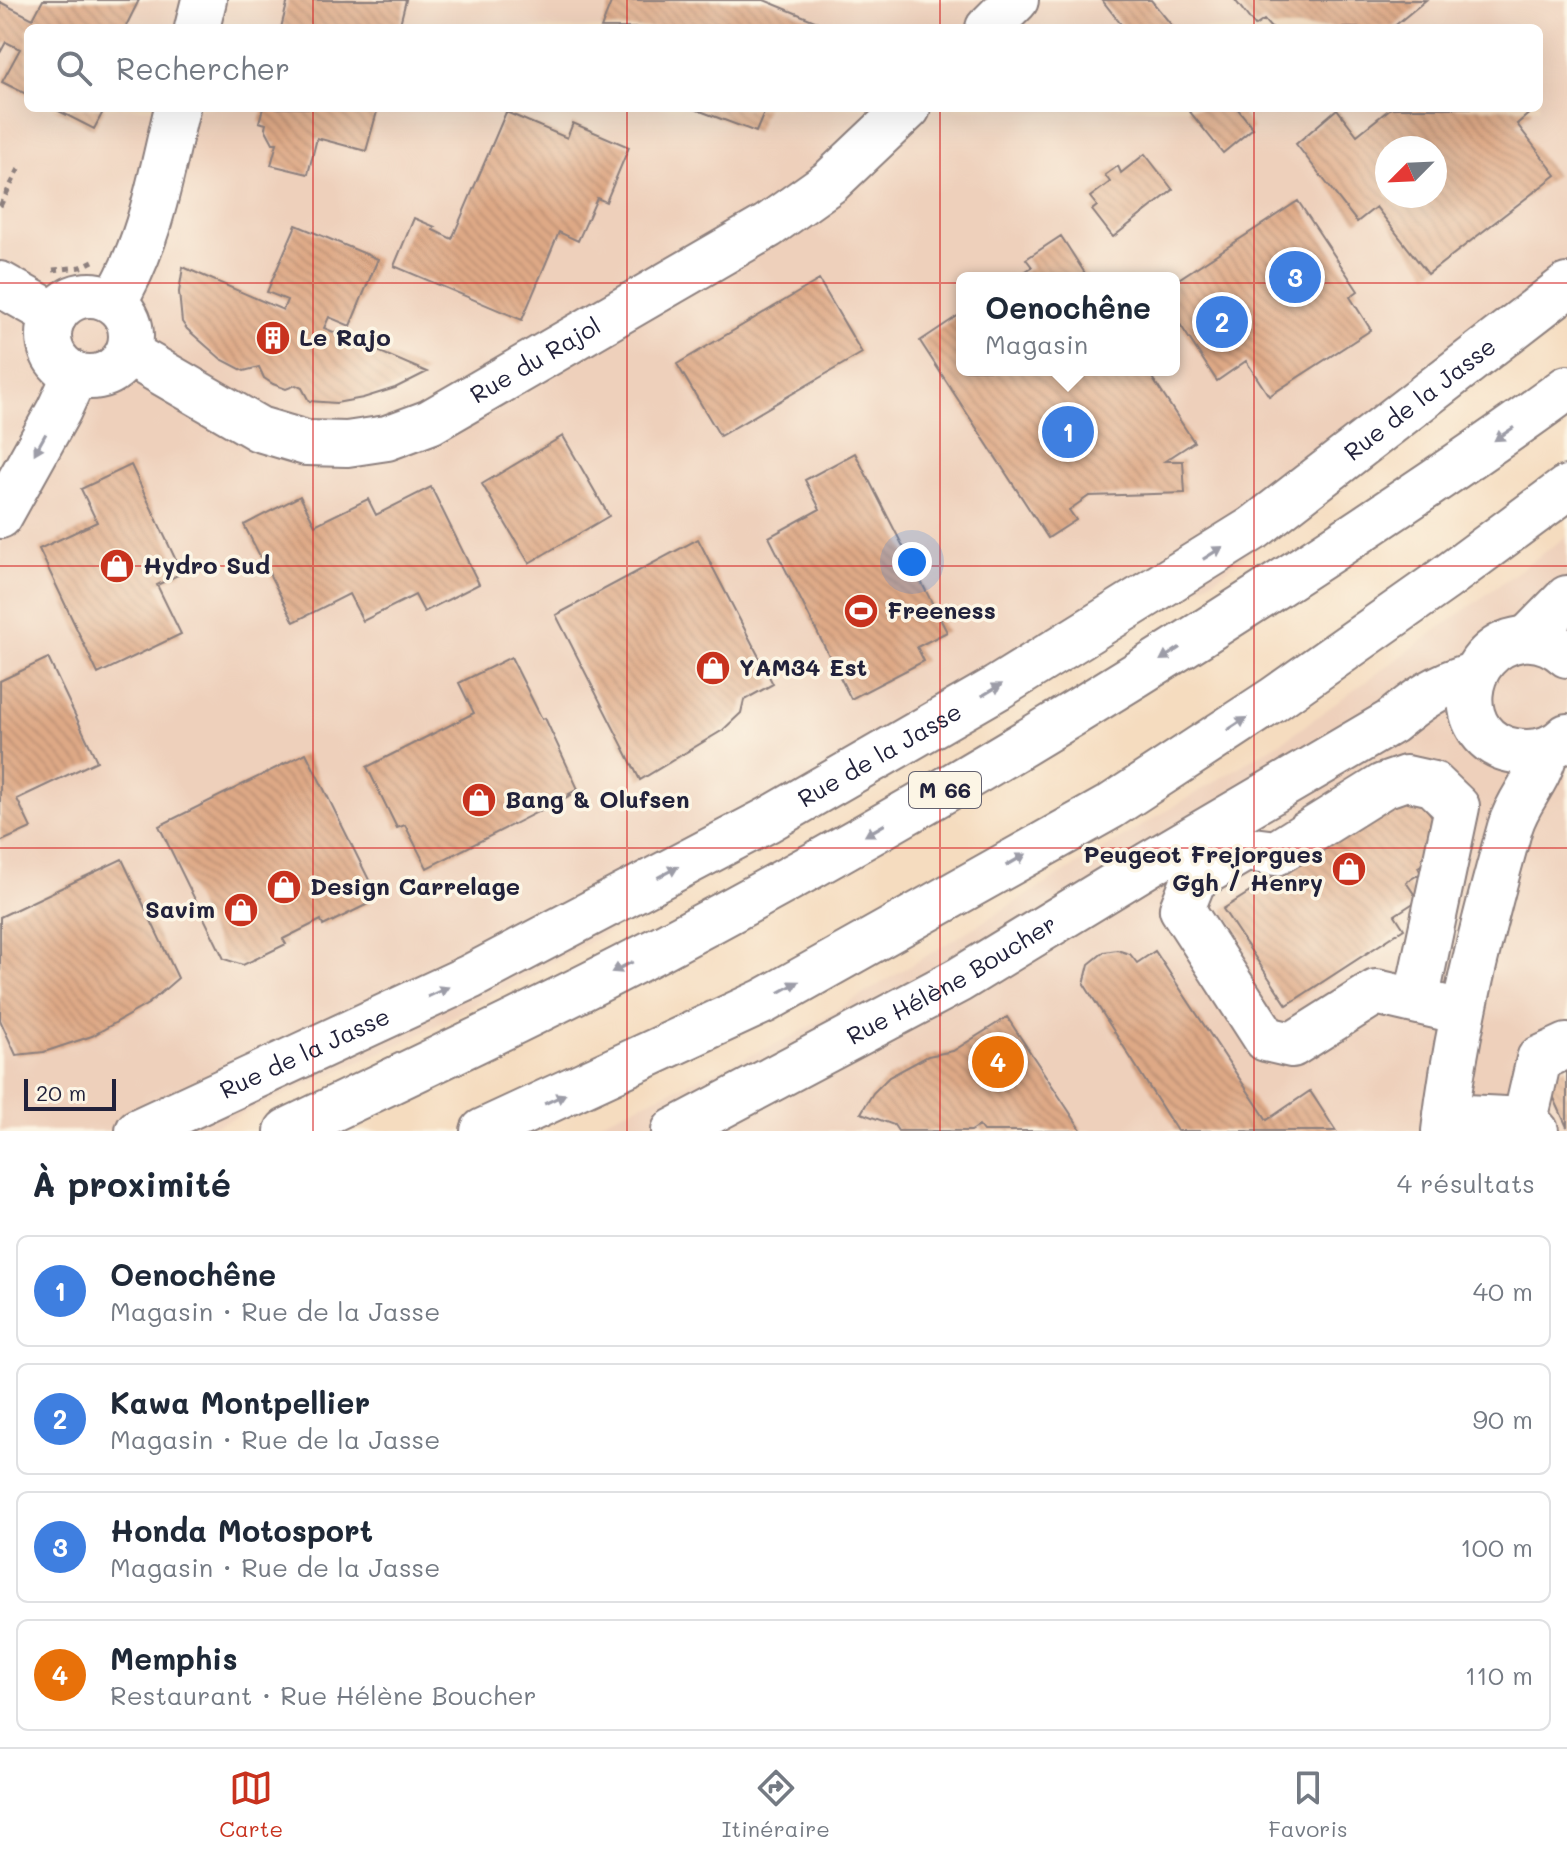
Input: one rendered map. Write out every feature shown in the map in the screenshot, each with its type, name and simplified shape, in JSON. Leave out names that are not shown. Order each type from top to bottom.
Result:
[{"type":"main road","points":[[198,24],[204,0]]},
{"type":"main road","points":[[992,24],[1016,0]]},
{"type":"main road","points":[[114,302],[144,238],[176,112]]},
{"type":"main road","name":"Rue du Rajol","points":[[128,353],[259,429],[306,443],[347,444],[387,438],[430,422],[768,226],[830,182],[904,112]]},
{"type":"main road","name":"Rue de la Jasse","points":[[138,1131],[470,977],[768,820],[997,688],[1254,528],[1567,286]]},
{"type":"main road","points":[[7,288],[55,315]]},
{"type":"main road","points":[[88,295],[102,296],[114,302],[130,325],[128,353],[111,372],[100,376],[75,375],[54,356],[49,329],[55,315],[63,305],[88,295]]},
{"type":"main road","points":[[0,516],[75,375]]},
{"type":"main road","name":"M 66","points":[[287,1131],[660,948],[1006,755],[1160,661],[1329,551],[1567,388]]},
{"type":"main road","points":[[483,1131],[764,1001],[1110,807],[1273,700],[1567,488]]},
{"type":"main road","points":[[1528,638],[1567,598]]},
{"type":"main road","points":[[1511,821],[1508,793],[1470,700],[1473,675],[1494,648],[1510,641],[1528,638],[1544,641],[1567,655]]},
{"type":"main road","name":"Rue Hélène Boucher","points":[[674,1131],[959,980],[1391,722],[1434,690],[1453,680],[1473,675]]},
{"type":"main road","name":"Rue Hélène Boucher","points":[[1391,722],[1431,715],[1485,733],[1510,750],[1528,753],[1561,742]]},
{"type":"main road","points":[[1561,742],[1511,821],[1462,1012],[1445,1123],[1531,1126],[1539,1059],[1567,1046]]},
{"type":"main road","points":[[1416,1001],[1457,807],[1433,784],[1406,778],[1383,786],[1276,853],[1245,849],[1194,879],[1182,909],[1266,1039],[1292,1045],[1376,992],[1462,1012]]},
{"type":"path","points":[[0,206],[20,167]]},
{"type":"path","points":[[7,288],[34,270],[62,271],[81,267],[104,255]]},
{"type":"shaded area","points":[[0,0],[1567,0],[1567,290],[1222,574],[729,866],[415,1037],[204,1131],[0,1131]]},
{"type":"shaded area","points":[[1567,536],[1567,1131],[580,1131],[794,1036],[1292,735]]},
{"type":"building","points":[[43,0],[139,0],[127,24],[24,24],[24,93],[2,82],[20,49],[6,42],[0,53],[0,2],[33,19]]},
{"type":"building","points":[[288,0],[406,0],[400,24],[282,24]]},
{"type":"building","points":[[612,0],[764,0],[822,24],[603,24]]},
{"type":"building","points":[[1102,0],[1151,0],[1171,24],[1121,24]]},
{"type":"building","points":[[1235,0],[1426,0],[1397,24],[1268,24],[1264,20],[1253,24]]},
{"type":"building","points":[[61,112],[103,112],[94,129]]},
{"type":"building","points":[[262,112],[377,112],[366,151],[317,138],[308,174],[271,165],[277,143],[273,143],[266,124],[259,122]]},
{"type":"building","points":[[506,112],[567,138],[573,123],[629,147],[606,202],[597,198],[578,241],[559,232],[522,320],[394,266],[414,218],[452,239]]},
{"type":"building","points":[[703,112],[764,112],[756,132]]},
{"type":"building","points":[[1190,112],[1240,112],[1253,128],[1223,153]]},
{"type":"building","points":[[1333,112],[1339,112],[1357,135],[1386,112],[1531,112],[1517,124],[1556,175],[1428,274],[1377,208],[1447,208],[1447,136],[1375,136],[1375,208],[1357,222],[1296,144]]},
{"type":"building","points":[[1145,154],[1173,190],[1113,237],[1092,210],[1097,206],[1090,197],[1110,182],[1105,175],[1118,166],[1121,173]]},
{"type":"building","points":[[1298,201],[1358,291],[1350,297],[1371,330],[1269,396],[1246,361],[1217,381],[1180,324],[1180,278]]},
{"type":"building","name":"Le Rajo","points":[[296,225],[378,259],[350,326],[329,317],[324,328],[427,372],[395,388],[363,398],[336,403],[309,401],[302,388],[296,385],[286,389],[273,384],[264,378],[259,367],[244,371],[221,359],[187,329],[182,322],[179,292],[183,267],[283,310],[287,300],[267,292]]},
{"type":"building","points":[[1061,236],[1084,272],[1024,272],[1032,267],[1026,259]]},
{"type":"building","points":[[819,280],[862,353],[720,436],[677,364]]},
{"type":"building","points":[[956,317],[956,376],[1151,376],[1194,442],[1165,461],[1183,461],[1185,493],[1089,496],[1069,510],[1076,520],[1048,538],[920,341]]},
{"type":"building","points":[[563,436],[609,516],[529,563],[482,484]]},
{"type":"building","points":[[855,453],[947,632],[917,647],[924,661],[851,699],[769,537],[820,509],[805,480]]},
{"type":"building","points":[[131,465],[182,573],[157,585],[181,634],[98,674],[39,549],[97,522],[81,489]]},
{"type":"building","points":[[431,487],[479,584],[424,612],[415,595],[363,621],[349,594],[294,622],[244,525],[300,496],[315,525],[368,499],[376,515]]},
{"type":"building","points":[[698,539],[773,684],[744,700],[741,713],[723,730],[640,780],[556,615]]},
{"type":"building","points":[[511,657],[542,719],[545,718],[578,789],[427,868],[405,825],[397,828],[367,767],[474,713],[459,683]]},
{"type":"building","points":[[48,658],[97,761],[17,799],[31,828],[0,842],[0,681]]},
{"type":"building","points":[[306,753],[372,886],[370,903],[323,926],[321,920],[283,939],[286,944],[243,965],[224,959],[159,826]]},
{"type":"building","points":[[1395,800],[1423,805],[1435,820],[1426,862],[1418,867],[1421,873],[1406,882],[1418,900],[1395,915],[1404,929],[1287,1005],[1223,909]]},
{"type":"building","points":[[122,859],[178,978],[148,1004],[92,1036],[44,1052],[16,1055],[0,1020],[0,917]]},
{"type":"building","points":[[1117,950],[1130,954],[1137,963],[1155,951],[1267,1120],[1310,1091],[1336,1131],[1177,1131],[1084,984],[1089,964],[1104,952]]},
{"type":"building","points":[[1007,1017],[1082,1131],[983,1131],[979,1126],[971,1131],[898,1131],[894,1125],[861,1113],[873,1093],[889,1077],[928,1056],[953,1051]]},
{"type":"building","points":[[1567,1067],[1567,1127],[1545,1078]]},
{"type":"place","name":"Honda Motosport","points":[[1295,277]]},
{"type":"place","name":"Kawa Montpellier","points":[[1222,322]]},
{"type":"place","name":"Le Rajo","points":[[273,338]]},
{"type":"place","name":"Oenochêne","points":[[1068,432]]},
{"type":"place","name":"Hydro Sud","points":[[117,566]]},
{"type":"place","name":"Freeness","points":[[861,611]]},
{"type":"place","name":"YAM34 Est","points":[[713,668]]},
{"type":"place","name":"Bang & Olufsen","points":[[479,800]]},
{"type":"place","name":"Peugeot Frejorgues Ggh / Henry","points":[[1349,869]]},
{"type":"place","name":"Design Carrelage","points":[[284,887]]},
{"type":"place","name":"Savim","points":[[241,910]]},
{"type":"place","name":"Memphis","points":[[998,1062]]}]
